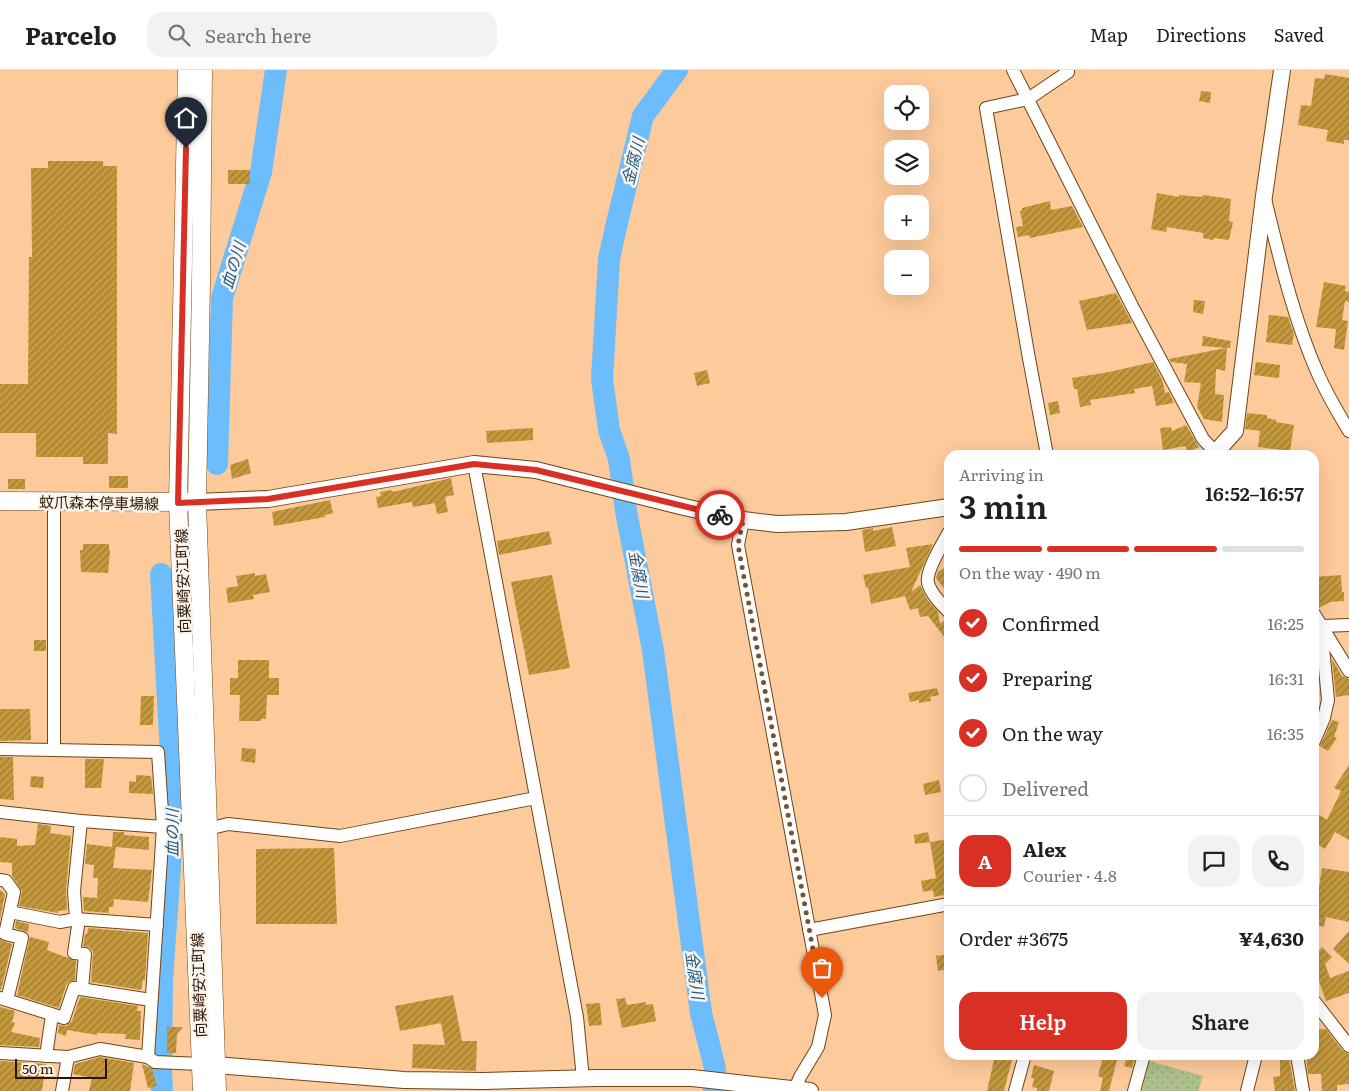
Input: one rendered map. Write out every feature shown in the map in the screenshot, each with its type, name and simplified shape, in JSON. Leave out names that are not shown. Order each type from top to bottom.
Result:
[{"type":"main road","name":"向粟崎安江町線","points":[[187,70],[178,503],[209,1065],[217,1091]]},
{"type":"main road","name":"向粟崎安江町線","points":[[197,828],[197,502],[202,284],[203,70]]},
{"type":"main road","name":"蚊爪森本停車場線","points":[[0,501],[197,502]]},
{"type":"main road","name":"向粟崎安江町線","points":[[202,1091],[209,1065]]},
{"type":"street","points":[[1013,70],[1132,306],[1198,430],[1212,450]]},
{"type":"street","points":[[1046,450],[986,108],[1028,99],[1068,72],[1068,70]]},
{"type":"street","points":[[1218,450],[1234,431],[1282,70]]},
{"type":"street","points":[[1264,196],[1286,281],[1305,339],[1318,373],[1349,431]]},
{"type":"street","points":[[197,502],[268,499],[474,464],[536,470],[743,520],[777,524],[846,522],[944,508]]},
{"type":"street","points":[[474,464],[577,1017],[583,1079]]},
{"type":"street","points":[[54,501],[54,750]]},
{"type":"street","points":[[0,1054],[68,1057],[100,1049],[156,1061],[404,1080],[483,1082],[692,1078],[802,1090],[800,1077],[818,1047],[825,1015],[738,545],[743,520]]},
{"type":"street","points":[[944,542],[930,571],[927,582],[944,606]]},
{"type":"street","points":[[1319,623],[1349,671]]},
{"type":"street","points":[[1321,626],[1349,625]]},
{"type":"street","points":[[1319,730],[1328,700],[1321,626]]},
{"type":"street","points":[[0,750],[158,752],[164,827],[152,1000],[156,1061]]},
{"type":"street","points":[[0,812],[81,821],[164,827],[197,828],[228,824],[340,836],[536,798]]},
{"type":"street","points":[[81,821],[74,891],[78,919],[74,953],[85,954],[82,990]]},
{"type":"street","points":[[0,880],[6,881],[14,892],[5,934],[22,938],[4,999],[64,1018],[74,988],[152,1000]]},
{"type":"street","points":[[809,930],[944,905]]},
{"type":"street","points":[[10,912],[60,922],[78,919],[157,926]]},
{"type":"street","points":[[46,1056],[52,1015]]},
{"type":"street","points":[[1319,1017],[1349,1046]]},
{"type":"street","points":[[62,1091],[68,1057]]},
{"type":"street","points":[[1015,1091],[1024,1060]]},
{"type":"street","points":[[1134,1091],[1143,1060]]},
{"type":"street","points":[[1247,1091],[1255,1060]]},
{"type":"street","points":[[1298,1060],[1303,1091]]},
{"type":"green space","points":[[1149,1061],[1203,1076],[1198,1091],[1142,1091]]},
{"type":"building","points":[[1325,74],[1349,78],[1349,140],[1344,140],[1344,144],[1326,141],[1328,130],[1298,125],[1301,105],[1311,106],[1315,78],[1324,79]]},
{"type":"building","points":[[1201,91],[1211,92],[1210,103],[1199,101]]},
{"type":"building","points":[[48,161],[103,161],[103,166],[117,166],[117,434],[108,433],[108,464],[83,464],[83,457],[36,457],[36,433],[0,433],[0,384],[28,384],[29,257],[32,257],[31,168],[48,168]]},
{"type":"building","points":[[228,170],[250,170],[250,184],[228,184]]},
{"type":"building","points":[[1157,193],[1179,197],[1179,195],[1202,197],[1203,195],[1231,199],[1229,221],[1233,222],[1229,240],[1203,238],[1203,233],[1167,227],[1166,232],[1151,229]]},
{"type":"building","points":[[1050,201],[1051,210],[1072,206],[1083,227],[1030,238],[1029,235],[1018,237],[1016,227],[1023,226],[1020,211],[1022,211],[1022,208]]},
{"type":"building","points":[[1324,282],[1346,286],[1345,291],[1349,292],[1349,302],[1345,301],[1342,320],[1348,321],[1344,350],[1334,348],[1336,329],[1316,327]]},
{"type":"building","points":[[1116,293],[1132,323],[1087,330],[1079,301]]},
{"type":"building","points":[[1194,300],[1205,301],[1203,314],[1193,312]]},
{"type":"building","points":[[1269,315],[1288,317],[1294,334],[1292,345],[1266,342]]},
{"type":"building","points":[[1203,336],[1231,341],[1230,348],[1227,348],[1225,371],[1216,369],[1215,394],[1224,395],[1222,422],[1204,419],[1197,407],[1201,383],[1184,382],[1187,364],[1171,362],[1169,359],[1226,348],[1202,346]]},
{"type":"building","points":[[1153,362],[1163,382],[1165,393],[1169,392],[1174,403],[1156,406],[1152,386],[1134,389],[1135,393],[1090,400],[1091,405],[1080,407],[1077,389],[1074,389],[1072,378]]},
{"type":"building","points":[[1256,362],[1280,365],[1279,378],[1254,375]]},
{"type":"building","points":[[707,370],[710,383],[697,386],[694,373]]},
{"type":"building","points":[[1058,401],[1060,413],[1050,415],[1048,403]]},
{"type":"building","points":[[1247,413],[1267,415],[1267,418],[1276,420],[1276,422],[1294,425],[1290,450],[1258,447],[1260,431],[1245,429]]},
{"type":"building","points":[[1186,425],[1199,447],[1192,450],[1187,450],[1185,446],[1163,450],[1160,428],[1171,427],[1172,431]]},
{"type":"building","points":[[533,428],[533,440],[487,443],[486,431]]},
{"type":"building","points":[[248,459],[251,473],[232,479],[230,465]]},
{"type":"building","points":[[109,476],[128,476],[128,488],[109,488]]},
{"type":"building","points":[[451,478],[454,495],[445,497],[448,512],[437,514],[435,503],[413,507],[412,502],[378,508],[376,497],[381,496],[380,492],[392,490],[393,492]]},
{"type":"building","points":[[8,479],[25,479],[25,489],[8,489]]},
{"type":"building","points":[[330,500],[333,513],[325,515],[325,517],[274,526],[272,512]]},
{"type":"building","points":[[892,527],[896,546],[865,552],[862,530],[873,528],[873,531]]},
{"type":"building","points":[[549,531],[552,544],[499,555],[497,541]]},
{"type":"building","points":[[83,544],[109,544],[108,573],[81,572],[80,550],[83,550]]},
{"type":"building","points":[[933,544],[911,592],[920,585],[927,599],[938,612],[940,624],[944,621],[944,637],[928,616],[920,617],[918,608],[910,610],[905,596],[871,604],[868,587],[866,588],[863,575],[910,567],[906,548]]},
{"type":"building","points":[[944,568],[944,588],[936,578],[938,572]]},
{"type":"building","points":[[255,573],[255,576],[266,574],[270,592],[253,595],[254,599],[228,603],[226,588],[238,586],[236,576]]},
{"type":"building","points":[[552,575],[570,668],[529,675],[511,582]]},
{"type":"building","points":[[1341,575],[1344,601],[1330,602],[1319,608],[1319,577]]},
{"type":"building","points":[[34,640],[46,640],[46,651],[34,651]]},
{"type":"building","points":[[1332,659],[1342,676],[1349,679],[1349,695],[1336,697]]},
{"type":"building","points":[[238,660],[269,660],[269,678],[279,678],[279,695],[267,695],[266,719],[261,719],[261,721],[239,721],[240,695],[230,695],[230,678],[238,678]]},
{"type":"building","points":[[937,688],[939,695],[930,697],[931,701],[919,703],[919,700],[910,702],[908,693]]},
{"type":"building","points":[[141,696],[154,696],[153,725],[140,725]]},
{"type":"building","points":[[0,709],[30,709],[31,740],[0,741]]},
{"type":"building","points":[[1332,720],[1339,722],[1334,737],[1337,738],[1328,751],[1320,746]]},
{"type":"building","points":[[242,748],[256,749],[255,763],[241,761]]},
{"type":"building","points":[[0,757],[13,757],[14,800],[0,799]]},
{"type":"building","points":[[85,759],[104,759],[101,788],[85,788]]},
{"type":"building","points":[[1349,765],[1349,840],[1335,832],[1325,849],[1319,845],[1319,815],[1327,820],[1341,791],[1334,788]]},
{"type":"building","points":[[136,775],[151,776],[153,794],[129,793],[129,781],[136,782]]},
{"type":"building","points":[[31,776],[44,777],[43,788],[30,787]]},
{"type":"building","points":[[939,780],[941,792],[925,795],[923,784]]},
{"type":"building","points":[[38,824],[51,826],[50,833],[71,836],[66,890],[67,910],[58,911],[58,913],[19,906],[22,891],[12,876],[12,863],[0,862],[0,837],[17,839],[17,846],[35,845]]},
{"type":"building","points":[[113,832],[124,832],[124,835],[149,837],[149,850],[116,847],[113,868],[152,870],[148,902],[114,899],[113,907],[109,907],[109,913],[84,911],[83,897],[97,898],[98,878],[93,878],[94,865],[85,864],[87,844],[112,847]]},
{"type":"building","points":[[928,832],[930,842],[915,844],[914,835]]},
{"type":"building","points":[[944,840],[944,895],[934,897],[933,890],[923,892],[921,881],[936,878],[930,842]]},
{"type":"building","points":[[334,848],[337,924],[256,924],[256,849]]},
{"type":"building","points":[[1322,868],[1349,872],[1349,922],[1326,917],[1324,927],[1319,926],[1319,888]]},
{"type":"building","points":[[0,890],[5,894],[0,919]]},
{"type":"building","points":[[16,921],[29,924],[28,932],[15,928]]},
{"type":"building","points":[[88,928],[148,933],[145,980],[143,980],[141,990],[91,982],[93,951],[89,947],[83,946]]},
{"type":"building","points":[[1349,931],[1349,964],[1333,949]]},
{"type":"building","points":[[30,937],[49,942],[47,950],[76,961],[75,980],[66,985],[59,1008],[17,995]]},
{"type":"building","points":[[0,940],[12,944],[1,990],[0,990]]},
{"type":"building","points":[[1322,947],[1332,957],[1325,964],[1330,978],[1349,971],[1349,993],[1326,1001],[1319,981],[1319,950]]},
{"type":"building","points":[[944,955],[944,970],[938,971],[936,956]]},
{"type":"building","points":[[453,995],[462,1041],[477,1041],[476,1071],[412,1068],[413,1044],[445,1045],[441,1023],[400,1031],[395,1006]]},
{"type":"building","points":[[80,997],[138,1006],[137,1011],[141,1011],[140,1040],[125,1039],[126,1034],[97,1033],[97,1035],[67,1030],[66,1036],[58,1033],[59,1025],[66,1026],[72,1021]]},
{"type":"building","points":[[625,998],[627,1005],[646,1002],[646,1005],[653,1004],[656,1021],[622,1028],[616,999]]},
{"type":"building","points":[[600,1003],[602,1025],[589,1026],[586,1004]]},
{"type":"building","points":[[0,1007],[15,1011],[12,1022],[15,1023],[11,1032],[40,1038],[39,1047],[0,1045]]},
{"type":"building","points":[[167,1027],[183,1027],[177,1034],[176,1053],[167,1053]]},
{"type":"building","points":[[1326,1029],[1343,1051],[1349,1054],[1349,1084],[1337,1085],[1337,1091],[1322,1091],[1321,1074],[1308,1074],[1306,1060],[1319,1060],[1319,1030]]},
{"type":"building","points":[[100,1057],[134,1063],[130,1091],[89,1091],[92,1078],[73,1074],[75,1064]]},
{"type":"building","points":[[994,1060],[1012,1060],[1004,1091],[987,1091]]},
{"type":"building","points":[[1102,1060],[1117,1060],[1109,1091],[1100,1091],[1103,1078],[1098,1076]]},
{"type":"building","points":[[1126,1060],[1134,1060],[1132,1068],[1124,1066]]},
{"type":"building","points":[[1280,1060],[1289,1060],[1295,1091],[1275,1091],[1273,1077],[1280,1076]]},
{"type":"building","points":[[0,1061],[46,1064],[42,1091],[0,1091]]},
{"type":"building","points":[[142,1064],[152,1069],[157,1086],[148,1088]]},
{"type":"building","points":[[1034,1065],[1054,1071],[1049,1091],[1037,1091],[1037,1088],[1032,1087],[1034,1078],[1031,1078]]},
{"type":"waterway","name":"血の川","points":[[217,464],[222,298],[261,172],[276,70]]},
{"type":"waterway","name":"金腐川","points":[[677,70],[643,116],[616,227],[609,259],[602,379],[609,430],[619,459],[626,511],[653,650],[701,1013],[715,1068],[714,1091]]},
{"type":"waterway","name":"血の川","points":[[161,574],[172,773],[172,838],[162,980],[162,1091]]},
{"type":"way so far","points":[[720,515],[743,520],[738,545],[822,998]]},
{"type":"route","points":[[186,148],[178,503],[268,499],[474,464],[536,470],[720,515]]}]
